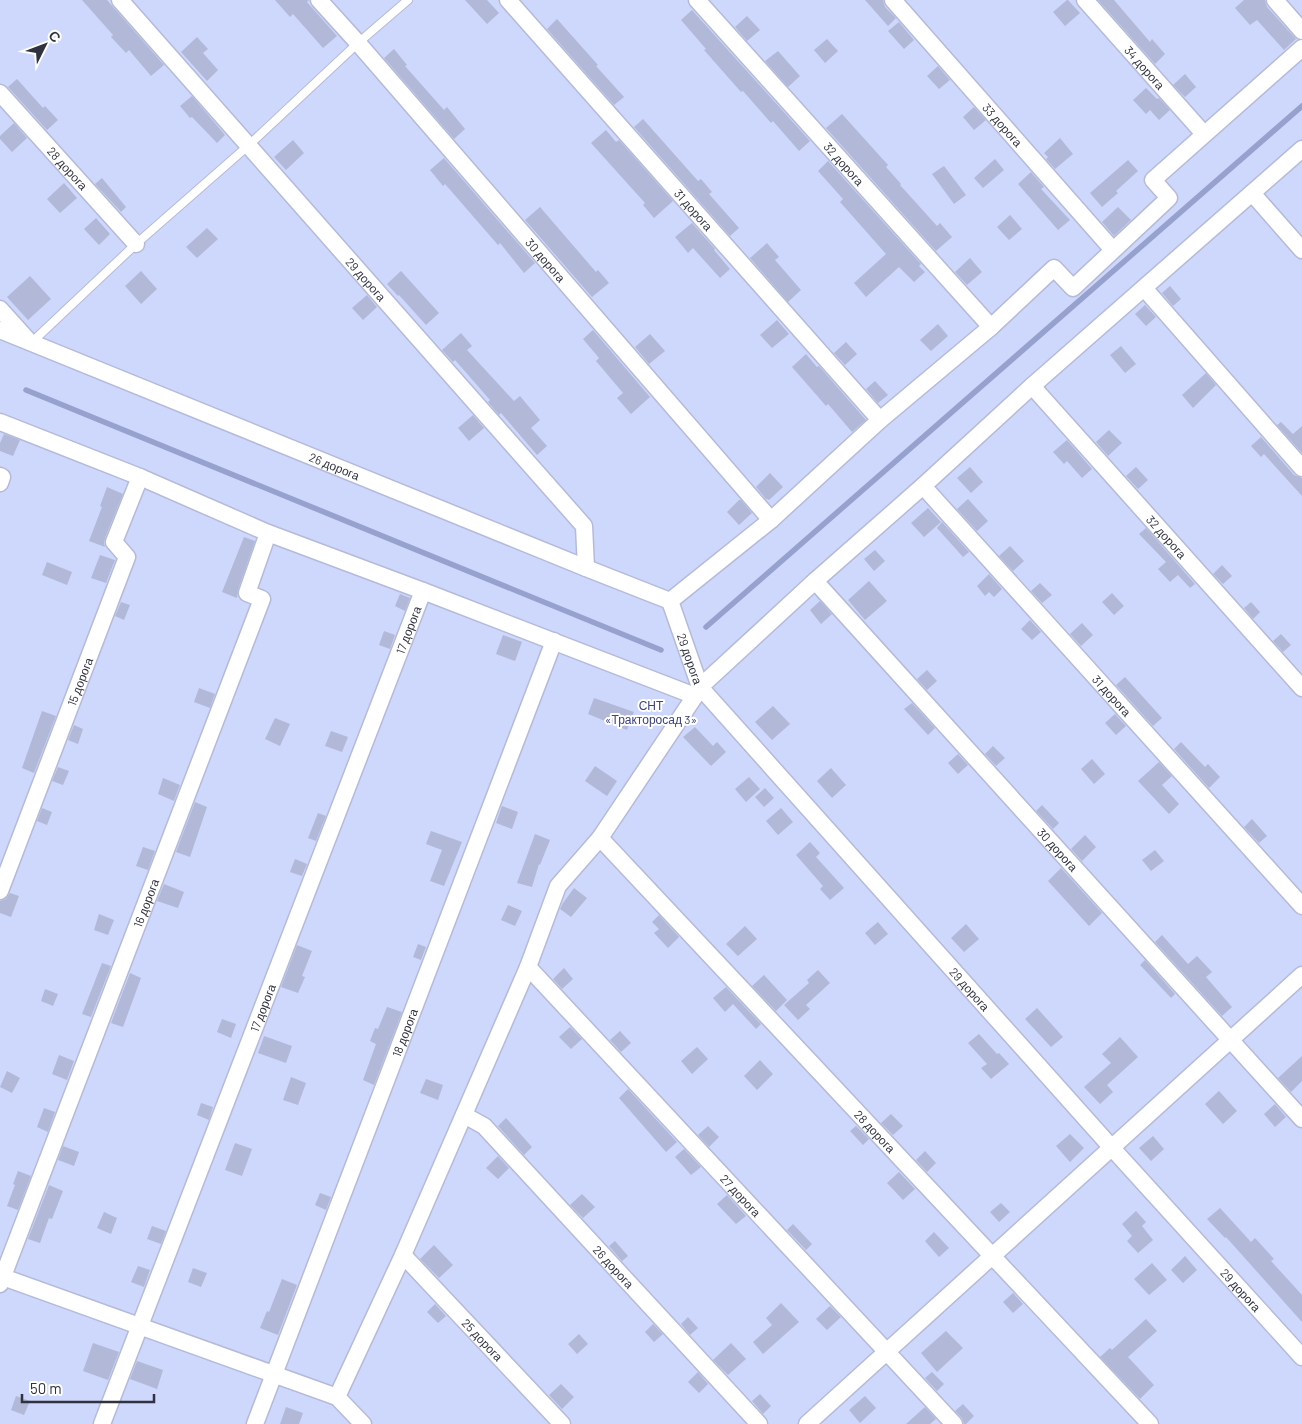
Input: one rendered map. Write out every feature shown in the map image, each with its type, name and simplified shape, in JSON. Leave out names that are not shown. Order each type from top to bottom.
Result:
[{"type":"street","name":"29 дорога","points":[[120,0],[584,526],[586,568]]},
{"type":"street","name":"30 дорога","points":[[319,0],[771,520]]},
{"type":"street","name":"31 дорога","points":[[508,0],[880,420]]},
{"type":"street","name":"32 дорога","points":[[696,0],[991,326]]},
{"type":"street","name":"33 дорога","points":[[893,0],[1114,250]]},
{"type":"street","name":"34 дорога","points":[[1085,0],[1204,134]]},
{"type":"street","points":[[1275,0],[1302,31]]},
{"type":"street","points":[[670,601],[771,520],[880,420],[991,326],[1054,268],[1073,288],[1169,198],[1153,180],[1302,48]]},
{"type":"street","name":"28 дорога","points":[[0,93],[136,244]]},
{"type":"street","points":[[337,1397],[464,1115],[528,967],[558,886],[600,838],[698,691],[815,581],[923,486],[1032,386],[1302,149]]},
{"type":"street","points":[[1252,193],[1302,250]]},
{"type":"street","points":[[1144,288],[1302,468]]},
{"type":"street","points":[[0,309],[31,344]]},
{"type":"street","name":"26 дорога","points":[[0,330],[670,601]]},
{"type":"street","name":"32 дорога","points":[[1032,386],[1302,688]]},
{"type":"street","points":[[1,424],[140,477],[268,533],[554,641],[698,691]]},
{"type":"street","points":[[0,476],[2,476],[0,483]]},
{"type":"street","name":"15 дорога","points":[[0,891],[127,557],[114,542],[140,477]]},
{"type":"street","name":"31 дорога","points":[[923,486],[1302,906]]},
{"type":"street","name":"16 дорога","points":[[1,1279],[262,599],[247,593],[268,533]]},
{"type":"street","name":"30 дорога","points":[[815,581],[1302,1119]]},
{"type":"street","name":"17 дорога","points":[[102,1424],[424,591]]},
{"type":"street","name":"29 дорога","points":[[670,601],[698,691],[1302,1357]]},
{"type":"street","name":"18 дорога","points":[[255,1424],[554,641]]},
{"type":"street","name":"28 дорога","points":[[600,838],[1150,1424]]},
{"type":"street","name":"27 дорога","points":[[528,967],[954,1424]]},
{"type":"street","points":[[807,1424],[1302,975]]},
{"type":"street","name":"26 дорога","points":[[464,1115],[484,1126],[759,1424]]},
{"type":"street","name":"25 дорога","points":[[403,1254],[562,1424]]},
{"type":"street","points":[[1,1279],[337,1397],[363,1424]]},
{"type":"lane","points":[[31,344],[136,244],[249,145],[358,43],[408,0]]},
{"type":"green space","name":"СНТ «Тракторосад 3»","points":[[0,0],[1302,0],[1302,1424],[0,1424]]},
{"type":"building","points":[[82,0],[107,0],[164,65],[151,76],[129,50],[126,53],[111,37],[113,35]]},
{"type":"building","points":[[275,0],[309,0],[307,2],[337,36],[323,48],[293,14],[290,17]]},
{"type":"building","points":[[465,0],[487,0],[499,13],[487,24]]},
{"type":"building","points":[[865,0],[883,0],[885,7],[896,18],[888,26]]},
{"type":"building","points":[[1067,0],[1080,13],[1065,26],[1053,12]]},
{"type":"building","points":[[1098,0],[1114,0],[1150,42],[1152,39],[1165,54],[1155,64]]},
{"type":"building","points":[[1244,0],[1265,0],[1267,7],[1296,39],[1284,50],[1257,20],[1250,25],[1235,8]]},
{"type":"building","points":[[692,10],[810,141],[799,151],[773,121],[771,123],[743,91],[741,92],[704,50],[706,49],[681,20]]},
{"type":"building","points":[[747,16],[760,30],[747,41],[735,27]]},
{"type":"building","points":[[557,19],[624,97],[614,105],[547,29]]},
{"type":"building","points":[[899,22],[914,40],[904,49],[888,31]]},
{"type":"building","points":[[197,37],[208,49],[203,53],[218,70],[207,81],[181,52]]},
{"type":"building","points":[[827,39],[838,51],[825,63],[814,50]]},
{"type":"building","points":[[394,49],[407,65],[405,66],[444,110],[447,107],[465,129],[454,139],[384,58]]},
{"type":"building","points":[[778,51],[800,76],[788,87],[765,61]]},
{"type":"building","points":[[938,66],[950,80],[939,89],[927,76]]},
{"type":"building","points":[[1185,74],[1196,87],[1185,97],[1173,85]]},
{"type":"building","points":[[17,79],[43,108],[45,106],[58,120],[47,130],[8,87]]},
{"type":"building","points":[[1146,88],[1170,110],[1159,120],[1150,110],[1146,114],[1133,100]]},
{"type":"building","points":[[192,96],[225,135],[217,143],[180,106]]},
{"type":"building","points":[[974,107],[986,120],[974,130],[963,117]]},
{"type":"building","points":[[842,114],[888,165],[886,167],[900,185],[937,226],[940,223],[952,237],[936,251],[826,128]]},
{"type":"building","points":[[643,119],[698,181],[701,179],[712,192],[709,194],[739,228],[730,236],[634,127]]},
{"type":"building","points":[[14,123],[27,138],[12,152],[0,139],[0,136]]},
{"type":"building","points":[[606,130],[616,142],[619,140],[673,201],[654,218],[643,205],[645,203],[591,143]]},
{"type":"building","points":[[1060,138],[1073,154],[1055,169],[1046,159],[1048,157],[1044,153]]},
{"type":"building","points":[[293,140],[304,153],[286,170],[274,157]]},
{"type":"building","points":[[444,158],[535,263],[524,273],[500,243],[498,245],[445,184],[443,186],[430,170]]},
{"type":"building","points":[[995,159],[1004,170],[983,188],[974,178]]},
{"type":"building","points":[[1128,160],[1138,171],[1102,207],[1090,193]]},
{"type":"building","points":[[828,161],[921,264],[919,266],[925,272],[914,282],[899,267],[866,297],[854,283],[886,254],[840,202],[843,199],[818,171]]},
{"type":"building","points":[[944,166],[966,195],[954,204],[932,174]]},
{"type":"building","points":[[1031,172],[1044,187],[1041,189],[1070,220],[1058,230],[1018,184]]},
{"type":"building","points":[[102,178],[126,207],[121,212],[95,184]]},
{"type":"building","points":[[64,183],[77,198],[60,213],[47,199]]},
{"type":"building","points":[[540,207],[596,272],[598,270],[609,283],[592,297],[525,220]]},
{"type":"building","points":[[1118,207],[1131,220],[1114,236],[1102,222]]},
{"type":"building","points":[[1010,215],[1022,229],[1009,240],[997,227]]},
{"type":"building","points":[[96,218],[110,234],[99,245],[84,229]]},
{"type":"building","points":[[692,223],[730,269],[720,278],[693,248],[688,253],[675,237]]},
{"type":"building","points":[[207,228],[218,239],[197,258],[186,247]]},
{"type":"building","points":[[767,243],[779,257],[775,260],[801,290],[788,302],[750,258]]},
{"type":"building","points":[[970,258],[982,272],[967,285],[955,272]]},
{"type":"building","points":[[141,271],[157,289],[141,304],[125,286]]},
{"type":"building","points":[[401,271],[439,313],[426,325],[387,284]]},
{"type":"building","points":[[30,276],[51,299],[28,320],[7,297]]},
{"type":"building","points":[[1170,286],[1181,299],[1173,306],[1162,293]]},
{"type":"building","points":[[367,295],[377,307],[363,320],[352,308]]},
{"type":"building","points":[[1145,305],[1156,317],[1146,326],[1135,314]]},
{"type":"building","points":[[777,320],[789,334],[772,348],[760,335]]},
{"type":"building","points":[[938,324],[948,336],[931,351],[920,340]]},
{"type":"building","points":[[593,330],[650,397],[631,414],[617,398],[623,393],[596,361],[599,358],[583,339]]},
{"type":"building","points":[[461,333],[472,346],[467,350],[514,401],[520,396],[540,420],[531,428],[547,446],[537,455],[501,413],[499,415],[488,402],[490,400],[455,360],[453,362],[442,350]]},
{"type":"building","points":[[650,334],[665,351],[649,364],[635,347]]},
{"type":"building","points":[[846,342],[857,354],[845,365],[834,353]]},
{"type":"building","points":[[1121,346],[1136,364],[1125,373],[1110,355]]},
{"type":"building","points":[[806,354],[817,367],[819,366],[866,420],[852,432],[792,367]]},
{"type":"building","points":[[1206,373],[1216,385],[1193,408],[1182,395]]},
{"type":"building","points":[[875,381],[888,395],[878,403],[866,389]]},
{"type":"building","points":[[473,415],[484,428],[469,441],[458,428]]},
{"type":"building","points":[[1281,422],[1293,434],[1302,426],[1302,453],[1277,425]]},
{"type":"building","points":[[1109,430],[1122,443],[1108,456],[1096,442]]},
{"type":"building","points":[[4,434],[20,440],[13,456],[0,451],[0,443]]},
{"type":"building","points":[[1261,437],[1294,475],[1302,478],[1302,496],[1264,454],[1261,457],[1251,446]]},
{"type":"building","points":[[1067,440],[1092,469],[1082,478],[1067,461],[1064,464],[1053,452]]},
{"type":"building","points":[[970,467],[983,482],[971,493],[957,478]]},
{"type":"building","points":[[1136,467],[1148,480],[1138,489],[1126,476]]},
{"type":"building","points":[[770,473],[783,487],[769,500],[756,487]]},
{"type":"building","points":[[107,487],[123,494],[105,538],[105,547],[89,541],[102,507],[100,506]]},
{"type":"building","points":[[968,499],[988,521],[977,531],[957,509]]},
{"type":"building","points":[[739,500],[752,513],[739,525],[727,512]]},
{"type":"building","points":[[928,508],[941,522],[924,537],[911,523]]},
{"type":"building","points":[[942,522],[969,552],[963,557],[937,528]]},
{"type":"building","points":[[1146,528],[1195,584],[1190,588],[1178,575],[1170,582],[1158,569],[1166,562],[1139,534]]},
{"type":"building","points":[[244,537],[255,541],[237,598],[222,592]]},
{"type":"building","points":[[1010,546],[1024,561],[1013,571],[999,556]]},
{"type":"building","points":[[875,550],[885,561],[874,571],[864,559]]},
{"type":"building","points":[[100,555],[115,560],[106,583],[91,578]]},
{"type":"building","points":[[47,562],[72,572],[67,585],[42,575]]},
{"type":"building","points":[[1222,565],[1232,576],[1223,584],[1213,574]]},
{"type":"building","points":[[989,574],[1002,589],[994,597],[989,592],[985,596],[977,586]]},
{"type":"building","points":[[869,581],[887,601],[865,620],[848,600]]},
{"type":"building","points":[[1040,583],[1052,595],[1042,603],[1031,591]]},
{"type":"building","points":[[1112,593],[1124,606],[1114,615],[1102,602]]},
{"type":"building","points":[[400,594],[410,598],[405,611],[395,606]]},
{"type":"building","points":[[820,601],[832,614],[821,624],[810,610]]},
{"type":"building","points":[[121,602],[130,605],[124,620],[115,616]]},
{"type":"building","points":[[1251,602],[1260,612],[1253,619],[1244,608]]},
{"type":"building","points":[[1030,620],[1041,632],[1032,640],[1021,629]]},
{"type":"building","points":[[1082,623],[1093,635],[1081,646],[1070,634]]},
{"type":"building","points":[[384,631],[395,635],[390,649],[379,645]]},
{"type":"building","points":[[1281,634],[1291,645],[1283,652],[1273,641]]},
{"type":"building","points":[[503,635],[522,642],[515,661],[496,654]]},
{"type":"building","points":[[927,670],[937,681],[927,690],[917,679]]},
{"type":"building","points":[[1125,677],[1162,718],[1153,726],[1116,685]]},
{"type":"building","points":[[199,688],[215,694],[210,708],[194,702]]},
{"type":"building","points":[[594,698],[634,712],[627,730],[588,714]]},
{"type":"building","points":[[912,703],[935,728],[928,735],[904,709]]},
{"type":"building","points":[[773,706],[790,724],[772,740],[755,722]]},
{"type":"building","points":[[42,711],[56,716],[34,773],[22,768]]},
{"type":"building","points":[[1115,714],[1126,726],[1116,735],[1105,723]]},
{"type":"building","points":[[275,718],[290,724],[280,746],[265,739]]},
{"type":"building","points":[[74,725],[83,729],[78,744],[68,740]]},
{"type":"building","points":[[695,727],[713,746],[717,742],[726,752],[711,766],[683,737]]},
{"type":"building","points":[[331,731],[348,737],[342,752],[325,746]]},
{"type":"building","points":[[1181,742],[1205,767],[1208,764],[1220,777],[1209,788],[1174,749]]},
{"type":"building","points":[[993,746],[1005,758],[996,766],[985,754]]},
{"type":"building","points":[[958,754],[968,765],[958,774],[948,763]]},
{"type":"building","points":[[1092,759],[1105,774],[1094,784],[1081,769]]},
{"type":"building","points":[[1159,762],[1172,776],[1162,785],[1179,804],[1169,814],[1138,781]]},
{"type":"building","points":[[595,766],[617,781],[607,796],[585,781]]},
{"type":"building","points":[[58,767],[69,771],[63,785],[52,781]]},
{"type":"building","points":[[831,768],[846,785],[832,798],[817,781]]},
{"type":"building","points":[[749,777],[760,789],[746,802],[735,789]]},
{"type":"building","points":[[163,778],[180,785],[174,801],[158,794]]},
{"type":"building","points":[[765,788],[774,798],[764,807],[755,797]]},
{"type":"building","points":[[195,802],[207,807],[190,857],[176,852]]},
{"type":"building","points":[[1042,805],[1059,823],[1053,829],[1036,811]]},
{"type":"building","points":[[502,806],[518,812],[512,829],[496,823]]},
{"type":"building","points":[[42,808],[52,812],[47,825],[37,821]]},
{"type":"building","points":[[781,808],[793,822],[778,835],[766,821]]},
{"type":"building","points":[[318,813],[326,816],[316,841],[308,838]]},
{"type":"building","points":[[1252,819],[1267,836],[1259,843],[1244,827]]},
{"type":"building","points":[[431,831],[462,842],[444,886],[430,881],[442,850],[426,844]]},
{"type":"building","points":[[535,834],[550,840],[539,864],[532,887],[517,883]]},
{"type":"building","points":[[1085,835],[1096,847],[1082,861],[1071,849]]},
{"type":"building","points":[[810,842],[820,853],[816,857],[844,888],[830,900],[820,889],[823,886],[796,855]]},
{"type":"building","points":[[143,847],[155,851],[148,870],[136,866]]},
{"type":"building","points":[[1155,850],[1164,861],[1151,871],[1142,860]]},
{"type":"building","points":[[295,859],[307,864],[302,876],[290,872]]},
{"type":"building","points":[[1061,868],[1102,913],[1089,926],[1048,881]]},
{"type":"building","points":[[164,884],[184,892],[178,908],[157,901]]},
{"type":"building","points":[[574,888],[587,898],[571,917],[560,909]]},
{"type":"building","points":[[10,893],[19,896],[11,917],[0,913],[0,901],[6,899]]},
{"type":"building","points":[[508,905],[522,911],[515,926],[501,920]]},
{"type":"building","points":[[99,914],[114,920],[108,935],[94,930]]},
{"type":"building","points":[[659,915],[679,937],[668,948],[654,933],[659,929],[652,922]]},
{"type":"building","points":[[878,922],[888,934],[875,945],[865,933]]},
{"type":"building","points":[[966,924],[979,939],[964,952],[951,938]]},
{"type":"building","points":[[745,926],[757,939],[738,956],[726,944]]},
{"type":"building","points":[[1162,935],[1188,964],[1197,956],[1212,972],[1206,977],[1232,1007],[1222,1016],[1155,942]]},
{"type":"building","points":[[418,944],[426,947],[421,960],[413,957]]},
{"type":"building","points":[[297,945],[312,951],[302,976],[305,977],[298,993],[281,987]]},
{"type":"building","points":[[1145,960],[1175,994],[1171,998],[1140,965]]},
{"type":"building","points":[[102,963],[111,966],[91,1017],[82,1014]]},
{"type":"building","points":[[564,968],[573,979],[562,989],[553,979]]},
{"type":"building","points":[[818,970],[830,983],[806,1005],[810,1009],[798,1020],[784,1005],[809,983],[807,980]]},
{"type":"building","points":[[130,973],[141,978],[123,1027],[111,1023]]},
{"type":"building","points":[[764,975],[787,1000],[776,1011],[752,986]]},
{"type":"building","points":[[726,987],[761,1024],[756,1029],[733,1004],[725,1012],[713,998]]},
{"type":"building","points":[[45,989],[58,994],[53,1006],[41,1001]]},
{"type":"building","points":[[387,1007],[402,1012],[374,1085],[363,1080],[376,1044],[370,1041],[375,1028],[378,1029]]},
{"type":"building","points":[[1037,1008],[1063,1037],[1051,1047],[1025,1019]]},
{"type":"building","points":[[222,1019],[236,1024],[231,1038],[217,1032]]},
{"type":"building","points":[[570,1027],[582,1039],[571,1049],[559,1037]]},
{"type":"building","points":[[620,1031],[631,1043],[621,1052],[610,1040]]},
{"type":"building","points":[[979,1034],[1009,1064],[991,1079],[981,1068],[987,1064],[968,1043]]},
{"type":"building","points":[[264,1036],[292,1046],[286,1063],[258,1053]]},
{"type":"building","points":[[1120,1037],[1138,1057],[1107,1085],[1113,1092],[1100,1104],[1084,1087],[1111,1063],[1102,1054]]},
{"type":"building","points":[[697,1047],[708,1059],[692,1074],[681,1061]]},
{"type":"building","points":[[59,1055],[74,1061],[67,1080],[52,1074]]},
{"type":"building","points":[[1302,1056],[1302,1081],[1291,1092],[1278,1078]]},
{"type":"building","points":[[760,1060],[773,1074],[757,1090],[744,1076]]},
{"type":"building","points":[[7,1071],[20,1078],[12,1093],[0,1087]]},
{"type":"building","points":[[291,1077],[306,1083],[298,1105],[283,1100]]},
{"type":"building","points":[[426,1079],[443,1085],[438,1100],[420,1093]]},
{"type":"building","points":[[628,1089],[677,1142],[666,1152],[619,1098]]},
{"type":"building","points":[[1219,1091],[1237,1111],[1223,1124],[1205,1104]]},
{"type":"building","points":[[201,1103],[213,1107],[209,1120],[197,1115]]},
{"type":"building","points":[[1275,1104],[1286,1117],[1275,1127],[1264,1114]]},
{"type":"building","points":[[44,1108],[55,1112],[48,1132],[37,1127]]},
{"type":"building","points":[[891,1114],[903,1126],[893,1135],[881,1123]]},
{"type":"building","points":[[506,1118],[532,1147],[524,1155],[498,1126]]},
{"type":"building","points":[[708,1126],[719,1137],[709,1147],[698,1135]]},
{"type":"building","points":[[856,1126],[869,1139],[863,1145],[850,1131]]},
{"type":"building","points":[[1070,1134],[1084,1148],[1070,1162],[1056,1146]]},
{"type":"building","points":[[1153,1136],[1164,1149],[1151,1161],[1139,1148]]},
{"type":"building","points":[[235,1143],[252,1149],[242,1176],[225,1170]]},
{"type":"building","points":[[63,1146],[79,1152],[74,1166],[58,1160]]},
{"type":"building","points":[[684,1149],[701,1167],[691,1175],[675,1157]]},
{"type":"building","points":[[925,1151],[936,1163],[927,1172],[916,1160]]},
{"type":"building","points":[[498,1156],[509,1168],[498,1179],[486,1168]]},
{"type":"building","points":[[18,1171],[31,1176],[18,1210],[7,1206]]},
{"type":"building","points":[[899,1172],[915,1189],[903,1200],[887,1183]]},
{"type":"building","points":[[49,1185],[63,1191],[52,1219],[49,1218],[40,1243],[28,1239]]},
{"type":"building","points":[[320,1193],[331,1197],[326,1210],[315,1205]]},
{"type":"building","points":[[582,1194],[595,1207],[583,1218],[570,1205]]},
{"type":"building","points":[[727,1195],[746,1216],[736,1224],[717,1204]]},
{"type":"building","points":[[1001,1203],[1010,1212],[999,1222],[990,1212]]},
{"type":"building","points":[[1220,1208],[1251,1242],[1255,1238],[1274,1259],[1271,1261],[1302,1295],[1302,1322],[1226,1237],[1207,1219]]},
{"type":"building","points":[[1136,1211],[1146,1222],[1142,1226],[1153,1240],[1138,1253],[1127,1241],[1132,1236],[1122,1224]]},
{"type":"building","points":[[104,1212],[117,1218],[111,1234],[97,1228]]},
{"type":"building","points":[[793,1224],[812,1244],[806,1250],[787,1230]]},
{"type":"building","points":[[152,1226],[166,1231],[161,1244],[147,1239]]},
{"type":"building","points":[[934,1232],[949,1248],[939,1257],[925,1241]]},
{"type":"building","points":[[615,1241],[628,1256],[622,1261],[609,1246]]},
{"type":"building","points":[[434,1245],[453,1265],[439,1278],[420,1259]]},
{"type":"building","points":[[1185,1256],[1197,1270],[1183,1283],[1171,1270]]},
{"type":"building","points":[[1152,1263],[1167,1280],[1149,1295],[1134,1279]]},
{"type":"building","points":[[138,1266],[150,1270],[144,1287],[131,1282]]},
{"type":"building","points":[[193,1268],[207,1273],[201,1287],[188,1282]]},
{"type":"building","points":[[282,1279],[297,1285],[278,1335],[260,1328],[267,1311],[269,1312]]},
{"type":"building","points":[[1013,1293],[1023,1304],[1013,1313],[1003,1302]]},
{"type":"building","points":[[781,1303],[799,1322],[763,1354],[753,1342],[772,1325],[766,1318]]},
{"type":"building","points":[[435,1304],[446,1316],[438,1323],[427,1312]]},
{"type":"building","points":[[830,1306],[841,1317],[827,1330],[816,1319]]},
{"type":"building","points":[[688,1317],[698,1328],[690,1335],[681,1324]]},
{"type":"building","points":[[1146,1319],[1157,1331],[1128,1357],[1154,1385],[1140,1399],[1100,1357],[1110,1348],[1112,1350]]},
{"type":"building","points":[[653,1324],[663,1334],[654,1342],[645,1332]]},
{"type":"building","points":[[946,1331],[963,1348],[937,1372],[921,1353]]},
{"type":"building","points":[[579,1334],[588,1344],[577,1354],[568,1344]]},
{"type":"building","points":[[93,1343],[119,1352],[108,1380],[83,1371]]},
{"type":"building","points":[[731,1343],[746,1359],[728,1375],[713,1360]]},
{"type":"building","points":[[137,1361],[163,1370],[157,1389],[130,1379]]},
{"type":"building","points":[[698,1372],[708,1384],[699,1393],[688,1382]]},
{"type":"building","points":[[932,1372],[944,1384],[937,1391],[925,1378]]},
{"type":"building","points":[[561,1384],[574,1397],[562,1409],[549,1395]]},
{"type":"building","points":[[760,1394],[771,1406],[763,1414],[752,1401]]},
{"type":"building","points":[[16,1396],[30,1401],[24,1415],[11,1410]]},
{"type":"building","points":[[865,1396],[876,1408],[860,1423],[849,1410]]},
{"type":"building","points":[[963,1404],[974,1416],[966,1424],[964,1424],[962,1418],[955,1411]]},
{"type":"building","points":[[286,1407],[303,1413],[299,1424],[280,1424]]},
{"type":"building","points":[[925,1407],[936,1419],[930,1424],[906,1424]]},
{"type":"waterway","points":[[706,627],[1302,106]]},
{"type":"waterway","points":[[26,390],[661,650]]}]
